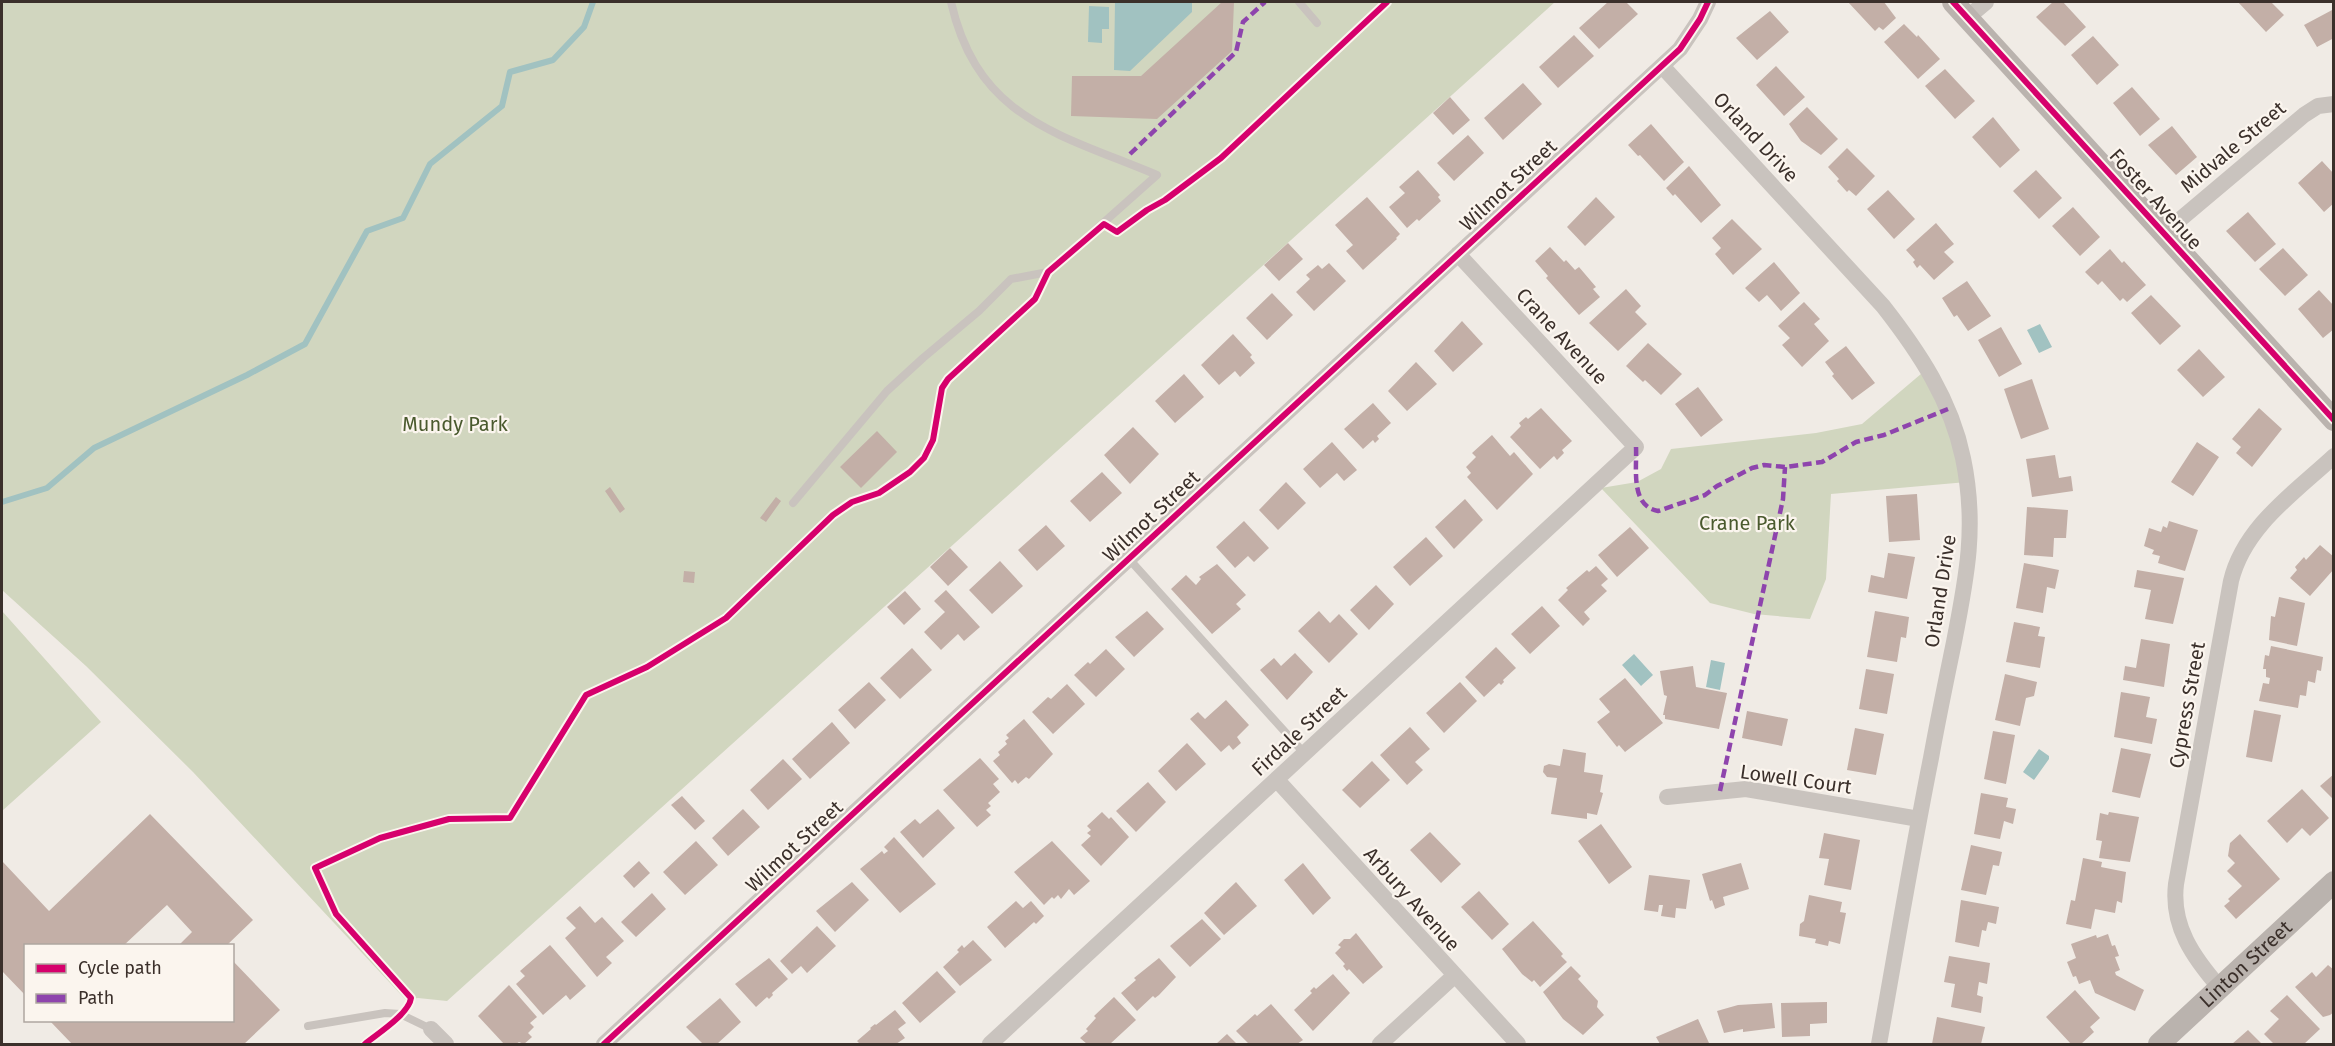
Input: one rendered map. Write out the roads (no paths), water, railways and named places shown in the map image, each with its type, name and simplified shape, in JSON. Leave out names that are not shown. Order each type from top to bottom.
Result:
[{"type":"street","name":"Wilmot Street","points":[[604,1044],[1662,66],[1689,37],[1708,2]]},
{"type":"street","points":[[1961,9],[1986,2]]},
{"type":"street","name":"Foster Avenue","points":[[1961,9],[2334,420]]},
{"type":"street","name":"Orland Drive","points":[[1662,66],[1883,306],[1928,368],[1941,391],[1958,435],[1968,482],[1971,519],[1969,561],[1919,819],[1879,1044]]},
{"type":"street","name":"Midvale Street","points":[[2164,233],[2304,115],[2318,106],[2334,104]]},
{"type":"street","name":"Crane Avenue","points":[[1458,254],[1636,447]]},
{"type":"street","name":"Firdale Street","points":[[990,1044],[1636,447]]},
{"type":"street","name":"Cypress Street","points":[[2220,988],[2186,942],[2178,923],[2174,903],[2231,582],[2238,558],[2254,532],[2334,456]]},
{"type":"street","name":"Arbury Avenue","points":[[1277,780],[1518,1044]]},
{"type":"street","name":"Lowell Court","points":[[1666,797],[1746,789],[1919,819]]},
{"type":"street","name":"Linton Street","points":[[2159,1044],[2334,882]]},
{"type":"street","points":[[1380,1044],[1454,976]]},
{"type":"street","points":[[431,1029],[446,1044]]},
{"type":"lane","points":[[794,503],[887,391],[922,358],[979,310],[1011,279],[1048,272],[1157,175],[1050,131],[1011,106],[985,81],[974,64],[963,42],[951,2]]},
{"type":"lane","points":[[1299,2],[1317,23]]},
{"type":"lane","points":[[1129,559],[1305,754]]},
{"type":"lane","points":[[308,1026],[386,1013],[400,1014],[431,1029]]},
{"type":"water","points":[[1115,2],[1192,2],[1192,12],[1130,71],[1114,70]]},
{"type":"water","points":[[1089,6],[1109,7],[1109,29],[1102,29],[1102,43],[1088,42]]},
{"type":"water","points":[[2040,324],[2052,347],[2039,353],[2027,330]]},
{"type":"water","points":[[1634,654],[1653,675],[1641,686],[1622,665]]},
{"type":"water","points":[[1711,660],[1725,663],[1720,690],[1706,687]]},
{"type":"water","points":[[2039,749],[2049,756],[2049,759],[2034,780],[2023,772]]},
{"type":"waterway","points":[[2,502],[47,488],[94,448],[247,375],[305,344],[367,231],[403,218],[430,164],[502,106],[510,72],[553,60],[584,27],[593,2]]},
{"type":"park label","name":"Mundy Park","points":[[455,424]]},
{"type":"park label","name":"Crane Park","points":[[1747,523]]}]
